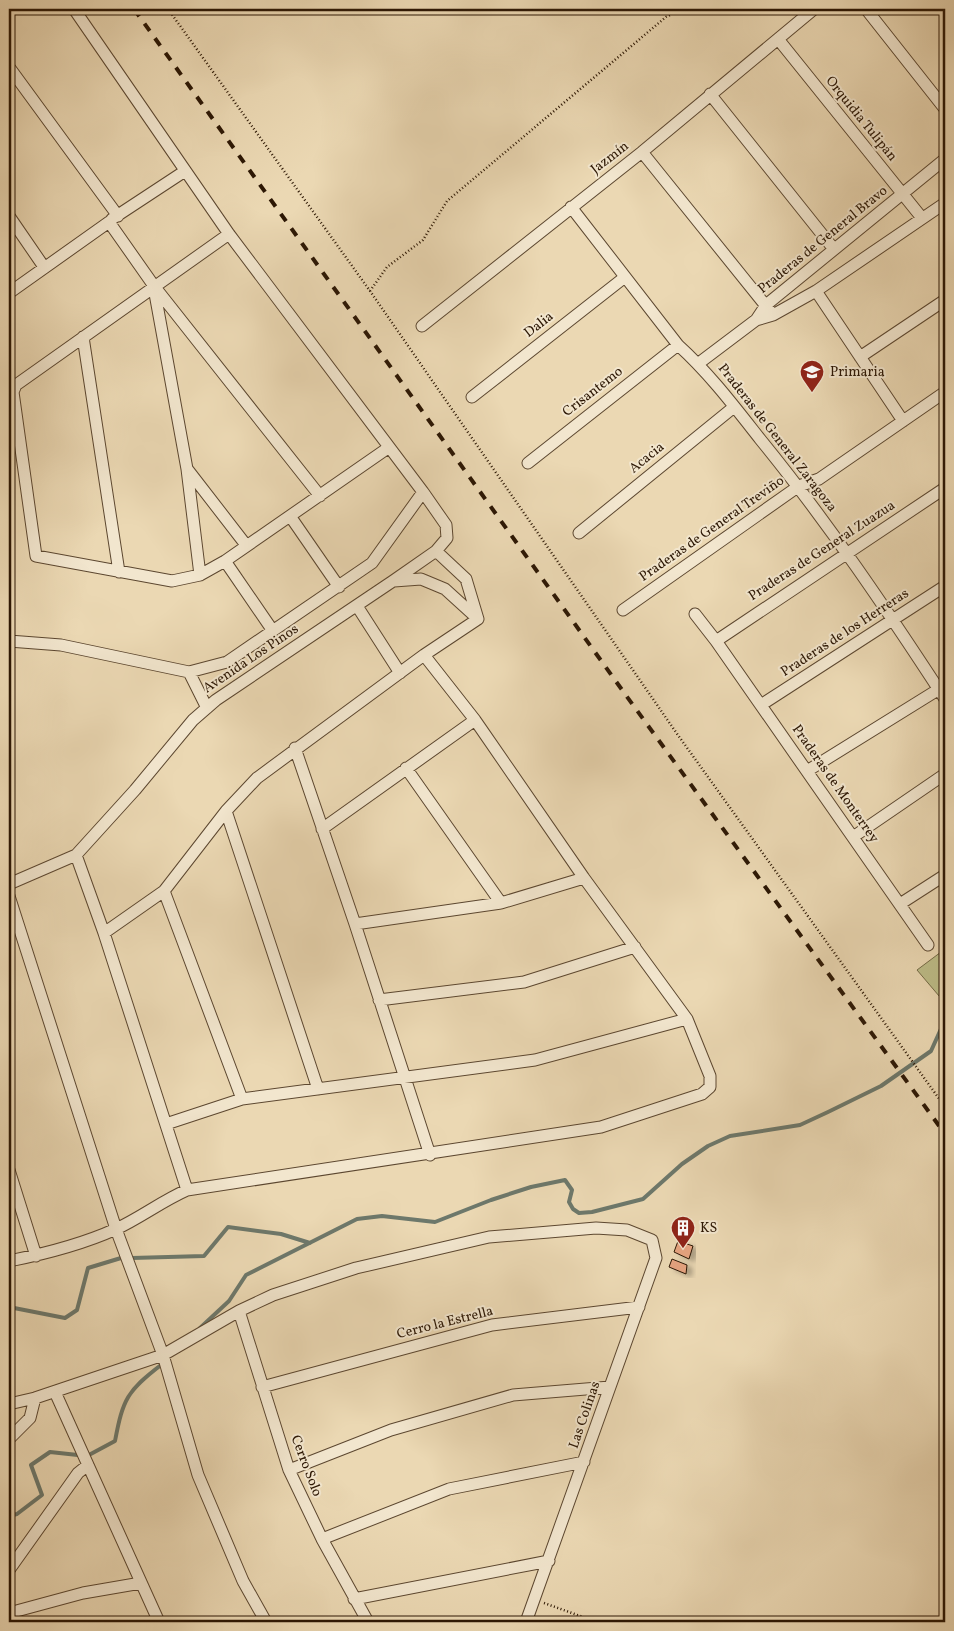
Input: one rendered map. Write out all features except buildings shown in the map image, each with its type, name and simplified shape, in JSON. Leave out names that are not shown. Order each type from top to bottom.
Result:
[{"type":"street","points":[[74,9],[228,234],[446,525],[447,538],[436,551],[466,579],[478,619]]},
{"type":"street","name":"Jazmín","points":[[422,326],[642,152],[814,9]]},
{"type":"street","points":[[866,9],[945,109]]},
{"type":"street","name":"Orquidia Tulipán","points":[[778,39],[922,218]]},
{"type":"street","points":[[9,67],[114,219],[154,286],[320,496]]},
{"type":"street","points":[[710,94],[833,248]]},
{"type":"street","points":[[642,152],[769,310]]},
{"type":"street","name":"Praderas de General Bravo","points":[[698,363],[769,310],[833,248],[945,159]]},
{"type":"street","points":[[9,293],[185,171]]},
{"type":"street","name":"Praderas de General Bravo","points":[[769,310],[816,291],[945,203]]},
{"type":"street","name":"Praderas de General Zaragoza","points":[[572,207],[678,345],[698,363],[798,486],[943,691]]},
{"type":"street","points":[[9,216],[44,267]]},
{"type":"street","points":[[228,234],[16,385],[13,392],[36,556],[172,581],[200,575],[225,561],[388,448]]},
{"type":"street","name":"Dalia","points":[[472,398],[625,277]]},
{"type":"street","points":[[154,286],[187,469],[200,575]]},
{"type":"street","points":[[816,291],[903,421]]},
{"type":"street","points":[[860,358],[945,300]]},
{"type":"street","points":[[84,337],[119,572]]},
{"type":"street","name":"Crisantemo","points":[[528,463],[678,345]]},
{"type":"street","name":"Praderas de General Treviño","points":[[623,610],[798,486],[819,479],[945,392]]},
{"type":"street","name":"Acacia","points":[[580,533],[734,406]]},
{"type":"street","points":[[187,469],[246,545]]},
{"type":"street","name":"Praderas de General Zuazua","points":[[716,641],[945,488]]},
{"type":"street","name":"Avenida Los Pinos","points":[[9,641],[61,644],[189,672],[227,662],[372,563],[423,492]]},
{"type":"street","points":[[290,516],[339,587]]},
{"type":"street","name":"Avenida Los Pinos","points":[[9,884],[76,855],[135,790],[193,720],[207,708],[436,551]]},
{"type":"street","points":[[225,561],[273,631]]},
{"type":"street","points":[[393,581],[421,579],[445,589],[478,619]]},
{"type":"street","name":"Praderas de los Herreras","points":[[761,705],[945,586]]},
{"type":"street","points":[[357,606],[400,673]]},
{"type":"street","name":"Praderas de Monterrey","points":[[695,614],[716,641],[928,945]]},
{"type":"street","points":[[104,933],[164,891],[226,811],[257,778],[295,748],[424,655],[478,619]]},
{"type":"street","points":[[9,1261],[36,1256],[116,1229],[168,1198],[187,1190],[601,1127],[702,1094],[710,1087],[710,1076],[687,1019],[584,878],[475,720],[424,655]]},
{"type":"street","points":[[189,672],[207,708]]},
{"type":"street","points":[[807,771],[943,691]]},
{"type":"street","points":[[322,829],[475,720]]},
{"type":"street","points":[[295,748],[430,1154]]},
{"type":"street","points":[[406,768],[501,903]]},
{"type":"street","points":[[853,837],[945,774]]},
{"type":"street","points":[[226,811],[318,1089]]},
{"type":"street","points":[[76,855],[104,933],[187,1190]]},
{"type":"street","points":[[900,904],[945,875]]},
{"type":"street","points":[[355,924],[501,903],[584,878]]},
{"type":"street","points":[[164,891],[242,1099]]},
{"type":"street","points":[[9,896],[116,1229],[162,1355],[198,1475],[242,1581],[266,1622]]},
{"type":"street","points":[[379,1000],[524,982],[635,947]]},
{"type":"street","points":[[166,1124],[242,1099],[535,1060],[687,1019]]},
{"type":"street","points":[[9,1174],[36,1256]]},
{"type":"street","name":"Las Colinas","points":[[239,1311],[273,1295],[356,1268],[489,1237],[596,1228],[628,1230],[652,1240],[656,1258],[526,1622]]},
{"type":"street","name":"Cerro la Estrella","points":[[262,1387],[492,1325],[639,1307]]},
{"type":"street","points":[[9,1404],[55,1392],[162,1355],[239,1311]]},
{"type":"street","name":"Cerro Solo","points":[[239,1311],[289,1470],[322,1539],[368,1622]]},
{"type":"street","points":[[289,1470],[391,1430],[513,1395],[610,1387]]},
{"type":"street","points":[[55,1392],[159,1622]]},
{"type":"street","points":[[9,1439],[30,1418],[35,1398]]},
{"type":"street","points":[[322,1539],[449,1489],[584,1462]]},
{"type":"street","points":[[9,1570],[78,1473],[88,1464]]},
{"type":"street","points":[[354,1599],[549,1561]]},
{"type":"street","points":[[9,1612],[83,1593],[141,1583]]},
{"type":"path","points":[[168,9],[370,291],[680,738],[945,1107]]},
{"type":"path","points":[[370,291],[387,267],[423,240],[447,201],[666,17],[682,9]]},
{"type":"path","points":[[535,1600],[597,1622]]},
{"type":"green space","points":[[945,949],[945,1003],[917,970]]},
{"type":"waterway","points":[[200,1328],[229,1301],[246,1275],[357,1219],[382,1216],[435,1222],[531,1187],[565,1180],[572,1190],[569,1202],[573,1209],[579,1213],[592,1212],[643,1199],[682,1164],[708,1146],[730,1136],[800,1125],[881,1086],[931,1051],[945,1020]]},
{"type":"waterway","points":[[132,1258],[204,1256],[228,1227],[281,1234],[310,1243]]},
{"type":"waterway","points":[[9,1307],[65,1318],[77,1310],[88,1268],[121,1258]]},
{"type":"waterway","points":[[9,1516],[17,1514],[42,1495],[31,1465],[50,1452],[87,1456],[115,1441],[121,1415],[128,1397],[141,1382],[161,1365]]},
{"type":"railway","points":[[134,9],[625,694],[945,1134]]},
{"type":"place","name":"Primaria","points":[[812,393]]},
{"type":"place","name":"KS","points":[[683,1249]]}]
